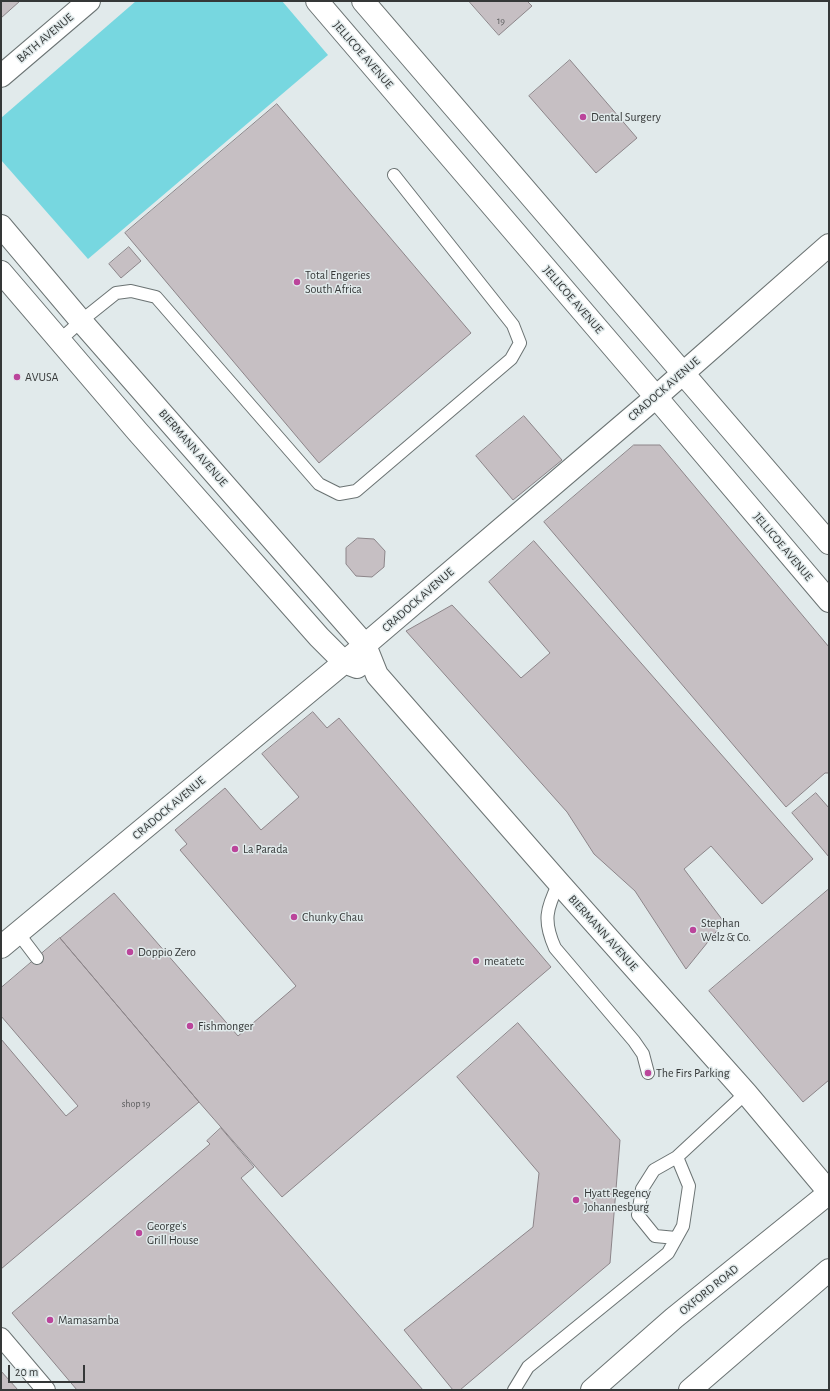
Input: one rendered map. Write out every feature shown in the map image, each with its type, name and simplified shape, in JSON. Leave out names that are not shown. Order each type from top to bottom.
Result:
[{"type":"street","name":"BATH AVENUE","points":[[1,76],[89,1]]},
{"type":"street","name":"JELLICOE AVENUE","points":[[317,1],[829,601]]},
{"type":"street","points":[[363,1],[684,372],[829,543]]},
{"type":"street","name":"BIERMANN AVENUE","points":[[1,226],[81,321],[365,645],[377,675],[558,883],[746,1093],[829,1192]]},
{"type":"street","name":"CRADOCK AVENUE","points":[[1,947],[365,645],[656,397],[829,245]]},
{"type":"street","name":"BIERMANN AVENUE","points":[[1,272],[136,431],[319,637],[344,662],[377,675]]},
{"type":"street","points":[[136,431],[160,410]]},
{"type":"street","name":"OXFORD ROAD","points":[[592,1390],[674,1318],[829,1192]]},
{"type":"street","points":[[690,1390],[829,1270]]},
{"type":"street","points":[[1,1337],[46,1390]]},
{"type":"lane","points":[[60,340],[116,293],[131,291],[156,298],[319,484],[339,494],[356,491],[511,359],[520,342],[513,325],[394,175]]},
{"type":"lane","points":[[558,883],[551,899],[546,921],[549,934],[555,948],[634,1041],[643,1054],[648,1073]]},
{"type":"lane","points":[[18,933],[37,958]]},
{"type":"lane","points":[[676,1238],[654,1236],[638,1215],[642,1189],[654,1170],[677,1157],[746,1093]]},
{"type":"lane","points":[[514,1390],[528,1367],[668,1253],[683,1226],[689,1186],[677,1157]]},
{"type":"shaded area","points":[[136,1],[282,1],[328,55],[88,259],[1,160],[1,118]]},
{"type":"building","points":[[1,1],[20,1],[1,18]]},
{"type":"building","points":[[469,1],[527,1],[532,6],[499,35]]},
{"type":"building","name":"Dental Surgery","points":[[570,60],[637,138],[596,173],[529,96]]},
{"type":"building","name":"Total Engeries South Africa","points":[[277,104],[471,333],[319,463],[125,233]]},
{"type":"building","points":[[129,247],[141,261],[121,278],[109,264]]},
{"type":"building","points":[[524,416],[562,460],[513,500],[476,456]]},
{"type":"building","points":[[634,445],[660,445],[829,647],[829,773],[825,773],[786,807],[544,522]]},
{"type":"building","points":[[358,538],[374,539],[385,551],[384,567],[372,577],[356,576],[346,564],[346,548]]},
{"type":"building","points":[[534,541],[813,859],[762,904],[711,846],[684,869],[724,922],[686,969],[635,891],[594,854],[567,812],[406,631],[452,605],[521,678],[550,653],[489,582]]},
{"type":"building","points":[[313,712],[327,728],[339,718],[551,967],[282,1197],[60,938],[114,893],[238,1036],[296,986],[180,850],[187,844],[175,830],[225,788],[261,830],[299,797],[262,754]]},
{"type":"building","points":[[816,793],[829,808],[829,857],[792,813]]},
{"type":"building","points":[[829,889],[829,1080],[803,1102],[709,991]]},
{"type":"building","points":[[60,938],[199,1102],[1,1269],[1,1039],[66,1116],[78,1106],[1,1016],[1,988]]},
{"type":"building","name":"Hyatt Regency Johannesburg","points":[[518,1023],[620,1140],[610,1263],[460,1390],[453,1390],[404,1330],[533,1227],[539,1173],[457,1077]]},
{"type":"building","points":[[221,1128],[254,1167],[241,1178],[423,1390],[77,1390],[12,1313],[210,1144],[207,1141]]},
{"type":"building","points":[[1,1371],[18,1390],[1,1390]]},
{"type":"place","name":"Dental Surgery","points":[[583,117]]},
{"type":"place","name":"Total Engeries South Africa","points":[[297,282]]},
{"type":"place","name":"AVUSA","points":[[17,377]]},
{"type":"place","name":"La Parada","points":[[235,849]]},
{"type":"place","name":"Chunky Chau","points":[[294,917]]},
{"type":"place","name":"Stephan Welz & Co.","points":[[693,930]]},
{"type":"place","name":"Doppio Zero","points":[[130,952]]},
{"type":"place","name":"meat.etc","points":[[476,961]]},
{"type":"place","name":"Fishmonger","points":[[190,1026]]},
{"type":"place","name":"The Firs Parking","points":[[648,1073]]},
{"type":"place","name":"Hyatt Regency Johannesburg","points":[[576,1200]]},
{"type":"place","name":"George's Grill House","points":[[139,1233]]},
{"type":"place","name":"Mamasamba","points":[[50,1320]]}]
